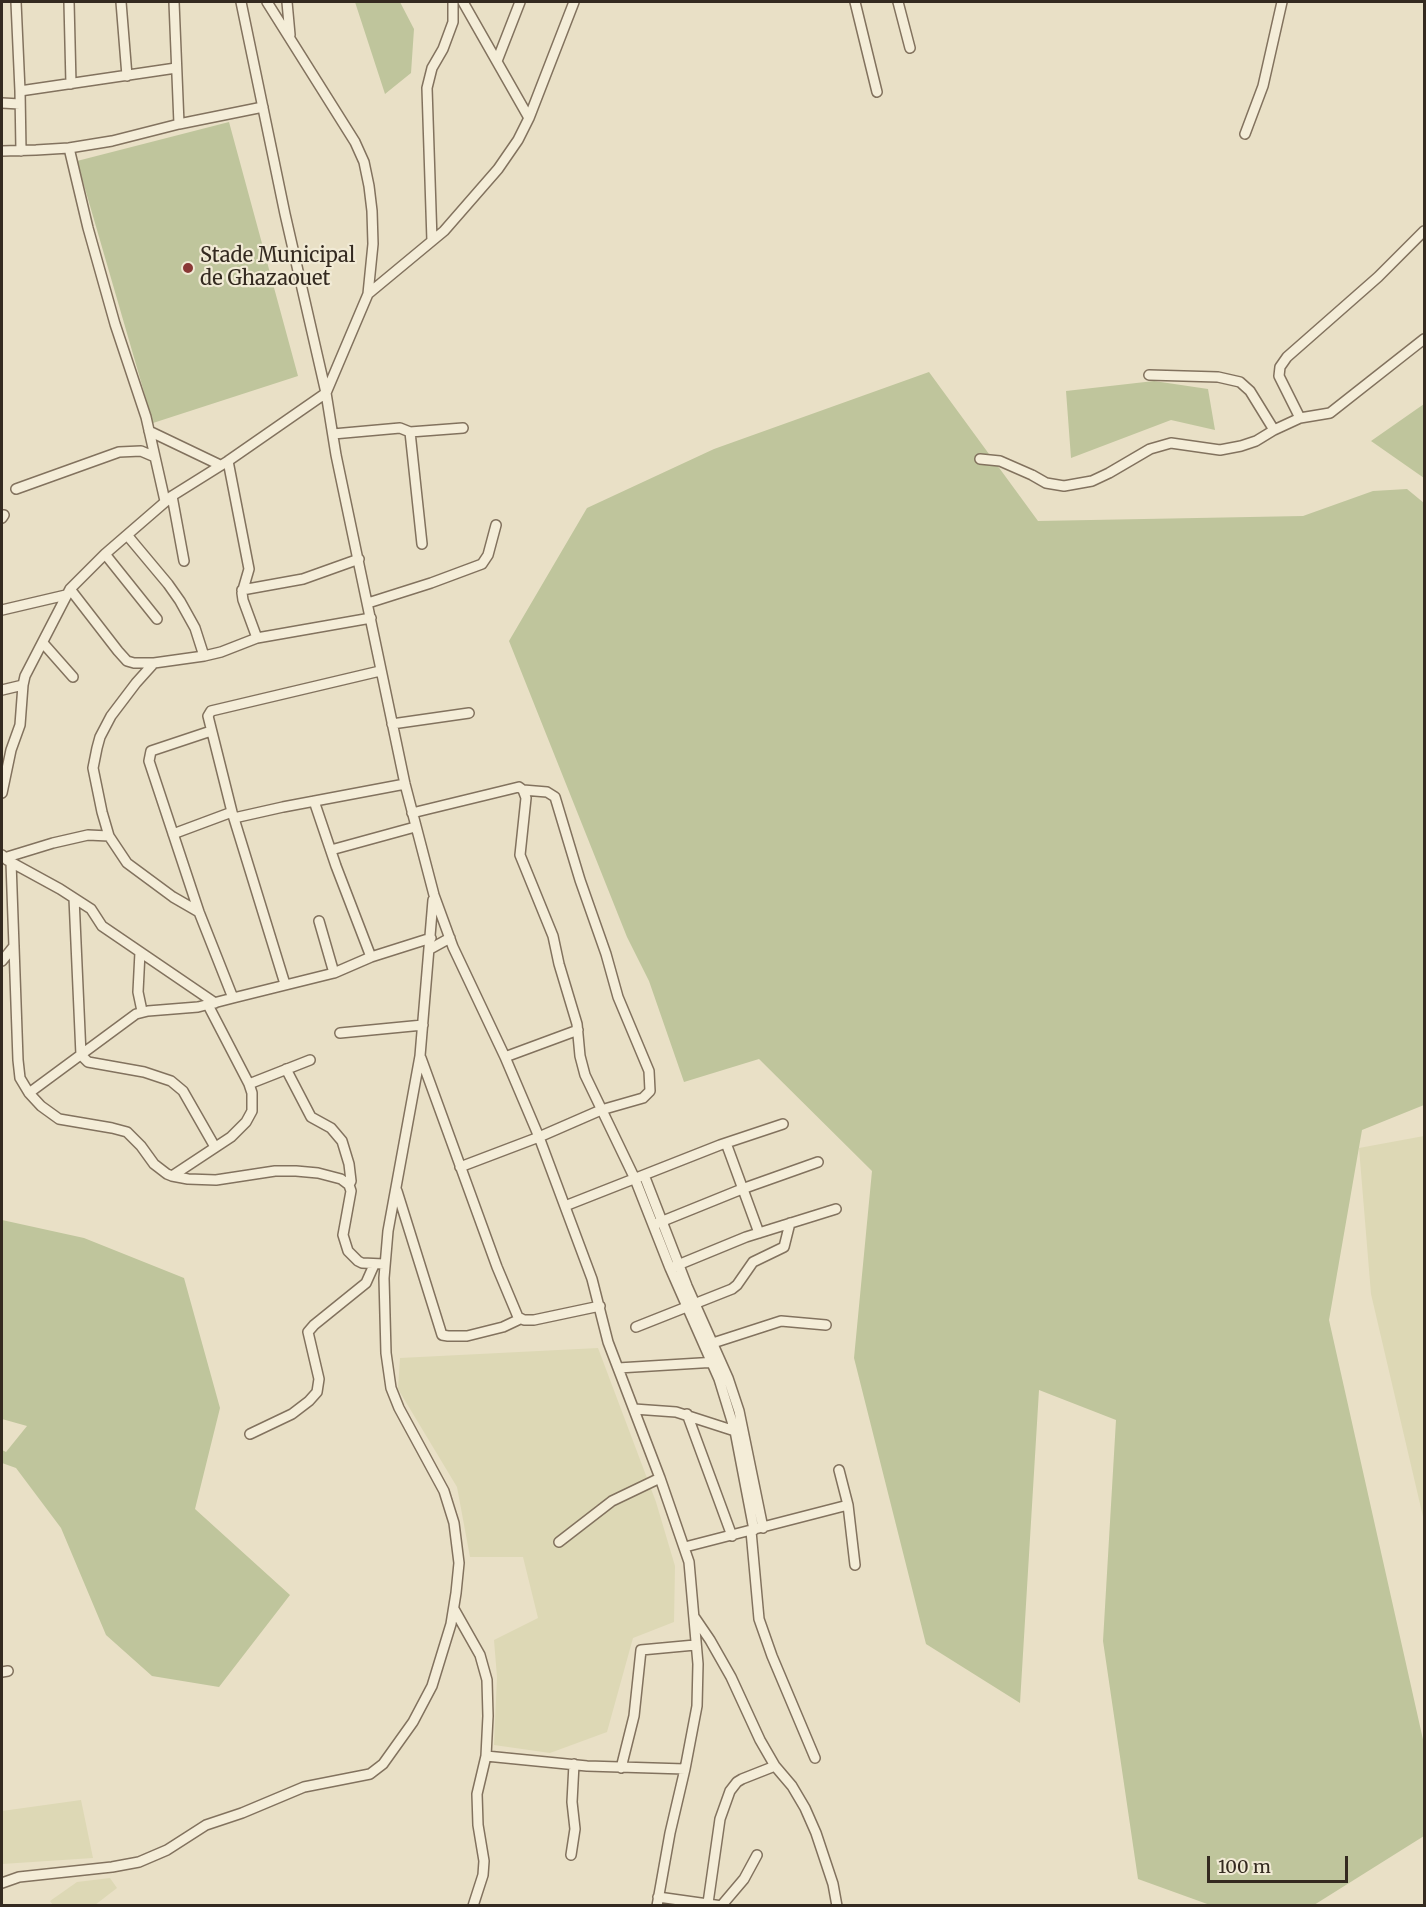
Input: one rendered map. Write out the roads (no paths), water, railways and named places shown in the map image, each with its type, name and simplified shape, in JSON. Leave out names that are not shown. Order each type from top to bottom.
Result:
[{"type":"street","points":[[16,2],[21,151]]},
{"type":"street","points":[[69,2],[71,84]]},
{"type":"street","points":[[121,2],[127,76]]},
{"type":"street","points":[[174,2],[179,124]]},
{"type":"street","points":[[241,2],[316,356],[326,393],[392,724],[415,827],[434,895],[450,938],[539,1137],[592,1279],[608,1342],[685,1547],[692,1582],[695,1618],[698,1664],[697,1706],[657,1901],[722,1905],[744,1879],[757,1856]]},
{"type":"street","points":[[2,793],[11,750],[20,725],[25,676],[68,592],[105,554],[168,498],[224,463],[326,393],[368,294],[373,244],[372,211],[364,162],[355,142],[267,2]]},
{"type":"street","points":[[287,2],[290,39]]},
{"type":"street","points":[[432,241],[427,88],[432,68],[443,50],[453,22],[453,2]]},
{"type":"street","points":[[463,2],[529,118]]},
{"type":"street","points":[[497,61],[520,2]]},
{"type":"street","points":[[368,294],[432,241],[473,199],[498,169],[529,118],[574,2]]},
{"type":"street","points":[[855,2],[877,92]]},
{"type":"street","points":[[898,2],[910,48]]},
{"type":"street","points":[[1245,134],[1263,86],[1282,2]]},
{"type":"street","points":[[20,91],[176,68]]},
{"type":"street","points":[[2,103],[20,104]]},
{"type":"street","points":[[2,150],[69,148],[112,141],[179,124],[263,107]]},
{"type":"street","points":[[69,148],[88,228],[115,324],[146,417],[184,561]]},
{"type":"street","points":[[1300,418],[1279,376],[1280,367],[1287,357],[1378,277],[1425,231]]},
{"type":"street","points":[[980,459],[1000,461],[1046,483],[1064,486],[1092,481],[1150,449],[1171,443],[1220,450],[1256,441],[1300,418],[1330,413],[1425,339]]},
{"type":"street","points":[[1149,375],[1218,377],[1240,382],[1250,391],[1274,430]]},
{"type":"street","points":[[333,434],[400,428],[410,432],[463,428]]},
{"type":"street","points":[[149,430],[224,463]]},
{"type":"street","points":[[410,432],[422,544]]},
{"type":"street","points":[[16,489],[119,452],[141,451],[155,457]]},
{"type":"street","points":[[224,463],[249,569],[242,590],[243,600],[256,638]]},
{"type":"street","points":[[368,603],[482,564],[488,555],[496,525]]},
{"type":"street","points":[[127,536],[180,601],[195,628],[204,656]]},
{"type":"street","points":[[105,554],[157,620]]},
{"type":"street","points":[[242,590],[303,579],[358,559]]},
{"type":"street","points":[[68,592],[127,661],[134,663],[154,663],[204,656],[256,638],[371,618]]},
{"type":"street","points":[[2,610],[68,592]]},
{"type":"street","points":[[43,643],[73,677]]},
{"type":"street","points":[[154,663],[111,716],[100,737],[93,768],[102,812],[110,836],[127,863],[173,897],[198,912]]},
{"type":"street","points":[[285,984],[233,815],[208,716],[211,711],[381,671]]},
{"type":"street","points":[[2,690],[23,685]]},
{"type":"street","points":[[392,724],[469,713]]},
{"type":"street","points":[[212,731],[151,752],[149,761],[198,912],[233,998]]},
{"type":"street","points":[[173,834],[233,815],[405,784]]},
{"type":"street","points":[[412,813],[519,787],[523,790],[547,792],[555,797],[618,997],[649,1071],[650,1090],[643,1098],[601,1110],[460,1167]]},
{"type":"street","points":[[523,790],[526,798],[520,855],[553,936],[578,1030],[580,1056],[585,1075],[601,1110],[640,1177],[739,1432]]},
{"type":"street","points":[[314,801],[371,957]]},
{"type":"street","points":[[331,850],[415,827]]},
{"type":"street","points":[[6,858],[88,835],[110,836]]},
{"type":"street","points":[[6,858],[91,909],[102,926],[212,1004],[249,1084],[253,1105],[249,1118],[231,1137],[172,1176]]},
{"type":"street","points":[[6,858],[14,946],[18,1060],[21,1082],[29,1093],[59,1119],[127,1132],[154,1164],[172,1176],[216,1180],[275,1171],[296,1171],[341,1179],[349,1185],[351,1191],[343,1231],[344,1242],[357,1261],[379,1264]]},
{"type":"street","points":[[2,1883],[19,1877],[139,1862],[167,1850],[206,1825],[242,1813],[304,1787],[370,1774],[383,1764],[423,1706],[432,1686],[454,1609],[459,1563],[454,1523],[444,1491],[394,1399],[386,1353],[379,1264],[396,1189],[420,1056],[434,895]]},
{"type":"street","points":[[74,898],[81,1055],[88,1062],[144,1072],[171,1081],[183,1091],[215,1147]]},
{"type":"street","points":[[319,921],[334,973]]},
{"type":"street","points":[[29,1093],[142,1011],[182,1009],[212,1004],[334,973],[371,957],[431,938]]},
{"type":"street","points":[[430,949],[450,938]]},
{"type":"street","points":[[2,961],[14,946]]},
{"type":"street","points":[[140,952],[138,992],[142,1011]]},
{"type":"street","points":[[340,1033],[423,1024]]},
{"type":"street","points":[[505,1057],[578,1030]]},
{"type":"street","points":[[420,1056],[509,1298],[520,1319]]},
{"type":"street","points":[[249,1084],[310,1060]]},
{"type":"street","points":[[286,1069],[311,1117],[331,1128],[342,1141],[349,1164],[351,1181],[349,1185]]},
{"type":"street","points":[[565,1206],[726,1143],[783,1124]]},
{"type":"street","points":[[726,1143],[759,1233]]},
{"type":"street","points":[[658,1223],[742,1189],[818,1162]]},
{"type":"street","points":[[396,1189],[442,1335],[467,1336],[520,1319],[534,1320],[600,1306]]},
{"type":"street","points":[[392,1208],[406,1219]]},
{"type":"street","points":[[674,1266],[759,1233],[836,1209]]},
{"type":"street","points":[[636,1327],[732,1289],[753,1262],[782,1249],[787,1242],[790,1223]]},
{"type":"street","points":[[250,1434],[292,1414],[317,1392],[319,1379],[308,1332],[314,1324],[366,1283],[379,1264]]},
{"type":"street","points":[[691,1306],[722,1361],[734,1394],[756,1530],[757,1604],[765,1638],[815,1758]]},
{"type":"street","points":[[713,1343],[781,1321],[826,1325]]},
{"type":"street","points":[[618,1368],[722,1361]]},
{"type":"street","points":[[634,1409],[666,1410],[687,1414],[739,1432]]},
{"type":"street","points":[[687,1414],[732,1536]]},
{"type":"street","points":[[839,1470],[848,1505],[855,1565]]},
{"type":"street","points":[[559,1542],[612,1501],[660,1478]]},
{"type":"street","points":[[685,1547],[848,1505]]},
{"type":"street","points":[[454,1609],[480,1655],[487,1680],[486,1756],[477,1794],[478,1825],[484,1861],[483,1875],[473,1905]]},
{"type":"street","points":[[695,1618],[731,1677],[760,1740],[805,1809],[816,1833],[833,1884],[835,1905]]},
{"type":"street","points":[[621,1768],[634,1716],[641,1650],[695,1645]]},
{"type":"street","points":[[486,1756],[621,1768],[685,1769]]},
{"type":"street","points":[[571,1855],[575,1829],[572,1802],[574,1764]]},
{"type":"street","points":[[708,1903],[720,1819],[730,1791],[736,1782],[776,1766]]},
{"type":"place","name":"Stade Municipal de Ghazaouet","points":[[188,268]]}]
